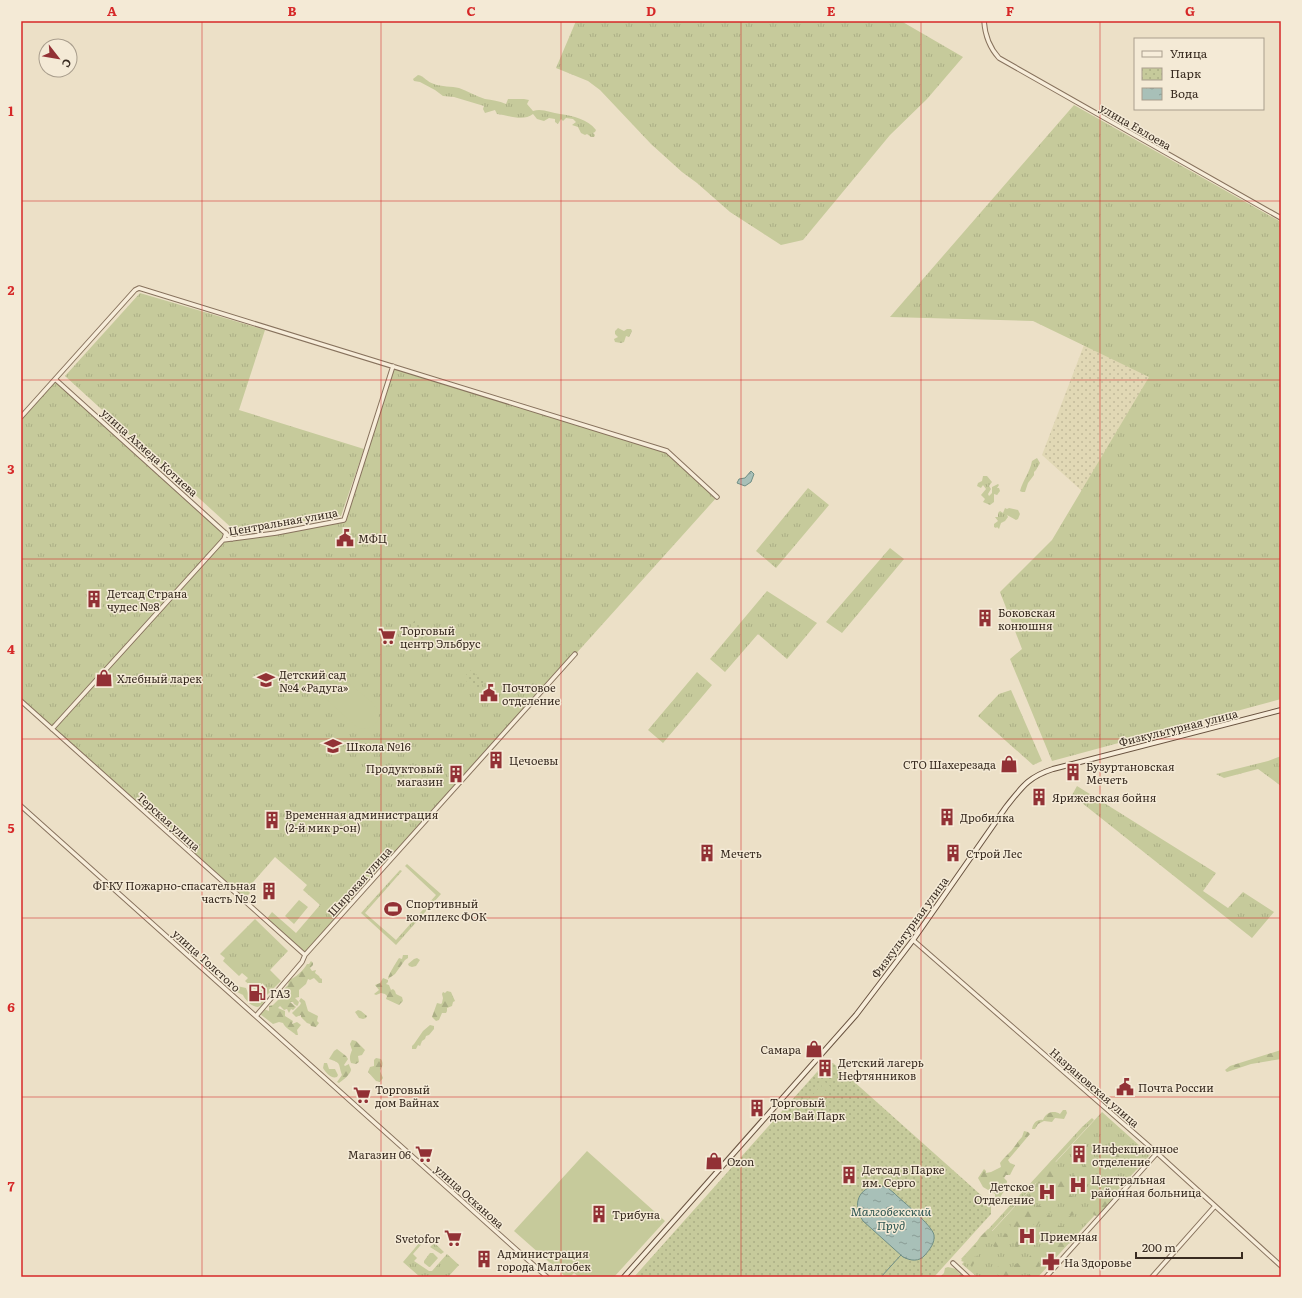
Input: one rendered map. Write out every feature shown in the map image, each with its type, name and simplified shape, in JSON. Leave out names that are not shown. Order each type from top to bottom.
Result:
[{"type":"main road","name":"Физкультурная улица","points":[[624,1277],[856,1015],[913,940],[1006,807],[1024,785],[1034,776],[1053,769],[1281,710]]},
{"type":"street","name":"улица Евлоева","points":[[984,21],[988,42],[992,51],[999,58],[1281,218]]},
{"type":"street","points":[[21,417],[135,290],[139,288],[667,450],[717,496]]},
{"type":"street","name":"Центральная улица","points":[[52,729],[223,540],[276,533],[344,520],[393,366]]},
{"type":"street","name":"улица Ахмеда Котиева","points":[[55,379],[232,539]]},
{"type":"street","points":[[223,540],[226,533]]},
{"type":"street","name":"Широкая улица","points":[[256,1016],[302,962],[305,955],[575,654]]},
{"type":"street","name":"Терская улица","points":[[21,700],[305,955]]},
{"type":"street","name":"улица Толстого","points":[[21,806],[381,1128]]},
{"type":"street","name":"Назрановская улица","points":[[913,940],[1157,1153],[1281,1266]]},
{"type":"street","name":"улица Осканова","points":[[381,1128],[548,1277]]},
{"type":"street","points":[[1046,1277],[1157,1153]]},
{"type":"street","points":[[1152,1277],[1215,1206]]},
{"type":"street","points":[[953,1263],[968,1277]]},
{"type":"shaded area","points":[[1084,345],[1150,377],[1082,491],[1042,455]]},
{"type":"green space","points":[[576,21],[901,21],[963,57],[927,99],[890,135],[803,240],[781,245],[730,212],[682,172],[651,144],[600,90],[588,81],[556,68]]},
{"type":"green space","points":[[418,75],[437,85],[459,88],[485,99],[506,104],[508,99],[529,100],[527,104],[533,111],[543,110],[580,119],[593,126],[596,130],[593,133],[595,135],[594,137],[591,137],[587,134],[585,135],[581,133],[578,127],[572,125],[576,122],[573,119],[566,118],[563,121],[561,119],[558,124],[555,122],[555,119],[549,118],[544,121],[537,119],[533,114],[525,118],[520,118],[497,114],[495,110],[485,113],[483,109],[484,106],[454,97],[443,96],[420,82],[414,81],[413,79]]},
{"type":"green space","points":[[1074,105],[1281,222],[1281,699],[1052,761],[1010,659],[1022,649],[1000,592],[1052,540],[1149,377],[1033,321],[890,317]]},
{"type":"green space","points":[[140,293],[265,330],[239,410],[364,449],[341,516],[235,531],[65,376]]},
{"type":"green space","points":[[618,328],[624,331],[631,329],[632,331],[629,337],[626,336],[624,342],[621,343],[615,342],[614,339],[618,337],[615,334],[615,331]]},
{"type":"green space","points":[[393,366],[667,451],[717,497],[305,955],[266,920],[272,912],[296,933],[320,905],[303,890],[307,885],[275,857],[247,889],[250,893],[243,900],[21,701],[21,417],[55,379],[232,539],[344,520]]},
{"type":"green space","points":[[1037,458],[1040,463],[1028,483],[1025,492],[1022,492],[1020,491],[1032,461]]},
{"type":"green space","points":[[983,476],[987,476],[992,482],[989,486],[991,489],[988,494],[989,496],[992,493],[992,487],[998,484],[999,485],[997,488],[999,488],[1000,491],[997,495],[994,494],[994,502],[990,505],[983,502],[985,499],[981,495],[986,489],[983,485],[981,488],[977,486],[978,483],[982,481]]},
{"type":"green space","points":[[808,488],[829,505],[776,568],[756,551]]},
{"type":"green space","points":[[1005,508],[1018,510],[1020,514],[1018,519],[1016,520],[1007,515],[1008,517],[1001,523],[999,529],[994,527],[994,524],[998,521],[995,517],[998,517],[998,513],[1000,511],[1003,513]]},
{"type":"green space","points":[[890,548],[904,559],[842,633],[826,622]]},
{"type":"green space","points":[[767,591],[817,623],[787,659],[758,634],[725,672],[710,659]]},
{"type":"green space","points":[[416,619],[429,631],[422,639],[409,627]]},
{"type":"green space","points":[[471,670],[484,682],[476,690],[463,678]]},
{"type":"green space","points":[[697,672],[712,685],[663,743],[648,730]]},
{"type":"green space","points":[[335,679],[344,680],[375,706],[379,713],[379,717],[373,726],[367,729],[358,728],[326,699],[326,688]]},
{"type":"green space","points":[[1011,690],[1042,761],[1033,765],[978,716],[999,694]]},
{"type":"green space","points":[[1281,756],[1281,786],[1258,769],[1224,778],[1216,774],[1268,761]]},
{"type":"green space","points":[[1077,786],[1216,873],[1203,891],[1228,908],[1243,892],[1274,912],[1252,938],[1072,795]]},
{"type":"green space","points":[[407,864],[441,894],[396,945],[361,913],[400,870],[402,871],[365,913],[396,940],[436,895],[405,866]]},
{"type":"green space","points":[[299,900],[308,907],[294,924],[285,916]]},
{"type":"green space","points":[[255,919],[288,951],[270,970],[281,981],[264,998],[245,981],[248,978],[242,973],[239,976],[223,961],[225,958],[220,954]]},
{"type":"green space","points":[[403,955],[408,955],[408,958],[395,974],[388,979],[396,962],[399,958],[402,959]]},
{"type":"green space","points":[[417,958],[420,960],[416,966],[409,966],[408,964]]},
{"type":"green space","points":[[311,961],[313,965],[310,968],[312,971],[316,970],[315,973],[322,979],[322,983],[319,983],[314,978],[310,980],[308,979],[306,984],[299,990],[299,997],[295,998],[299,1002],[298,1005],[297,1006],[293,1002],[290,1002],[296,1007],[293,1010],[291,1009],[289,1013],[287,1009],[284,1010],[280,1006],[278,1008],[285,1011],[285,1016],[293,1021],[292,1024],[297,1022],[301,1025],[297,1030],[298,1035],[296,1035],[283,1023],[279,1022],[273,1024],[260,1014],[264,1009],[269,1011],[269,1006],[273,1005],[281,997],[281,993],[285,992],[284,989],[288,985],[289,980],[299,974]]},
{"type":"green space","points":[[383,978],[388,980],[386,984],[389,985],[391,990],[393,989],[396,994],[402,997],[403,1001],[399,1005],[386,999],[387,996],[385,994],[374,994],[379,990],[375,985],[380,983]]},
{"type":"green space","points":[[237,986],[246,988],[248,993],[260,998],[264,1002],[262,1005],[256,1007],[251,1005],[243,995],[235,991]]},
{"type":"green space","points":[[447,991],[451,992],[455,1001],[453,1002],[452,1006],[447,1008],[446,1013],[442,1013],[439,1020],[436,1021],[432,1017],[437,1003],[442,1003],[442,994],[443,992],[445,993]]},
{"type":"green space","points":[[301,998],[305,1001],[308,1011],[318,1016],[317,1021],[319,1023],[316,1027],[307,1023],[301,1015],[296,1017],[292,1013],[300,1005],[301,1003],[299,1001]]},
{"type":"green space","points":[[358,1010],[367,1016],[366,1018],[359,1018],[355,1012]]},
{"type":"green space","points":[[430,1025],[434,1026],[434,1029],[429,1035],[426,1036],[420,1046],[418,1045],[416,1049],[412,1049],[412,1046],[423,1031]]},
{"type":"green space","points":[[352,1040],[356,1041],[365,1050],[362,1055],[358,1056],[359,1062],[356,1064],[351,1063],[350,1060],[352,1050],[350,1044]]},
{"type":"green space","points":[[337,1049],[348,1059],[344,1065],[349,1064],[351,1070],[348,1076],[339,1083],[337,1082],[342,1075],[339,1064],[329,1059]]},
{"type":"green space","points":[[1281,1050],[1281,1059],[1251,1064],[1227,1072],[1225,1070],[1230,1066]]},
{"type":"green space","points":[[376,1058],[381,1059],[382,1062],[380,1071],[383,1078],[380,1082],[376,1081],[368,1072],[370,1067],[374,1066],[374,1060]]},
{"type":"green space","points":[[324,1063],[327,1063],[329,1069],[335,1069],[338,1075],[337,1077],[327,1074],[323,1068]]},
{"type":"green space","points":[[825,1063],[833,1063],[991,1204],[991,1214],[934,1277],[634,1277]]},
{"type":"green space","points":[[825,1082],[833,1089],[829,1093],[821,1086]]},
{"type":"green space","points":[[819,1088],[827,1095],[814,1109],[806,1102]]},
{"type":"green space","points":[[1063,1110],[1066,1110],[1067,1113],[1064,1119],[1055,1118],[1052,1122],[1044,1121],[1038,1124],[1035,1129],[1032,1129],[1036,1122],[1043,1120],[1044,1117],[1050,1112],[1060,1114]]},
{"type":"green space","name":"Центральная районная больница","points":[[1102,1112],[1150,1155],[1038,1277],[977,1277],[962,1264]]},
{"type":"green space","points":[[1092,1118],[1094,1120],[964,1261],[961,1259],[1082,1127]]},
{"type":"green space","points":[[1024,1131],[1030,1134],[1008,1160],[1010,1163],[1015,1165],[1010,1175],[1006,1175],[1004,1178],[1007,1181],[1005,1190],[998,1201],[995,1199],[995,1194],[983,1187],[978,1178],[984,1169],[986,1173],[1001,1167],[1000,1163],[1022,1137]]},
{"type":"green space","points":[[1095,1144],[1100,1144],[1106,1147],[1108,1151],[1103,1157],[1093,1150]]},
{"type":"green space","points":[[1123,1150],[1130,1151],[1121,1161],[1124,1164],[1120,1165],[1113,1158]]},
{"type":"green space","points":[[587,1151],[665,1221],[614,1277],[579,1277],[574,1273],[570,1277],[566,1277],[514,1231]]},
{"type":"green space","points":[[1090,1157],[1093,1157],[1096,1162],[1101,1164],[1098,1164],[1094,1169],[1091,1168],[1090,1173],[1087,1175],[1083,1173],[1081,1169]]},
{"type":"green space","points":[[1052,1160],[1056,1162],[1055,1167],[1064,1169],[1069,1174],[1069,1179],[1078,1171],[1085,1175],[1082,1179],[1078,1180],[1076,1186],[1074,1184],[1071,1185],[1069,1191],[1066,1192],[1073,1197],[1072,1200],[1077,1202],[1071,1206],[1076,1211],[1071,1216],[1068,1211],[1065,1213],[1071,1217],[1069,1222],[1071,1224],[1069,1226],[1059,1221],[1059,1226],[1068,1227],[1072,1236],[1075,1238],[1072,1242],[1065,1246],[1056,1257],[1048,1255],[1043,1248],[1052,1239],[1046,1232],[1047,1228],[1050,1231],[1052,1229],[1051,1226],[1055,1226],[1051,1219],[1058,1219],[1048,1210],[1054,1202],[1058,1205],[1058,1209],[1061,1212],[1067,1207],[1067,1203],[1064,1195],[1055,1192],[1054,1186],[1043,1184],[1041,1187],[1036,1183],[1039,1176]]},
{"type":"green space","points":[[1116,1179],[1118,1183],[1121,1184],[1117,1190],[1117,1195],[1105,1210],[1096,1216],[1093,1214],[1095,1208],[1092,1204],[1093,1202],[1086,1196],[1089,1195],[1093,1199],[1097,1198],[1101,1200],[1099,1198],[1103,1191],[1108,1191],[1109,1188],[1111,1189],[1111,1183]]},
{"type":"green space","points":[[1031,1191],[1036,1192],[1037,1194],[1028,1203],[1029,1206],[1027,1207],[1023,1205],[1023,1200],[1027,1198]]},
{"type":"green space","points":[[1037,1205],[1041,1206],[1042,1208],[1040,1212],[1051,1216],[1049,1220],[1044,1217],[1034,1229],[1030,1228],[1038,1221],[1036,1219],[1027,1229],[1019,1229],[1016,1226],[1012,1230],[1010,1229],[1011,1222],[1009,1219],[1013,1213],[1021,1209],[1030,1210]]},
{"type":"green space","points":[[988,1229],[995,1232],[995,1235],[980,1248],[977,1253],[979,1253],[979,1255],[974,1257],[972,1267],[968,1263],[961,1261],[980,1237]]},
{"type":"green space","points":[[1004,1233],[1007,1234],[1013,1241],[1008,1245],[1005,1243],[1000,1245],[997,1248],[1000,1249],[989,1259],[989,1253],[996,1248],[993,1246],[996,1241],[1000,1242],[1005,1238],[1002,1236]]},
{"type":"green space","points":[[1015,1233],[1023,1235],[1021,1237],[1024,1241],[1018,1247],[1016,1247],[1013,1242],[1016,1240],[1014,1236]]},
{"type":"green space","points":[[426,1235],[444,1252],[441,1254],[430,1247],[433,1244],[426,1239],[413,1254],[417,1258],[414,1261],[429,1271],[432,1271],[447,1254],[459,1265],[448,1277],[420,1277],[403,1262]]},
{"type":"green space","points":[[430,1253],[433,1253],[438,1258],[429,1267],[424,1263],[424,1261]]},
{"type":"green space","points":[[1032,1254],[1040,1256],[1044,1259],[1041,1262],[1037,1261],[1040,1263],[1034,1274],[1037,1277],[1026,1277],[1032,1272],[1033,1268],[1029,1263],[1031,1259],[1029,1257]]},
{"type":"green space","points":[[1018,1263],[1024,1269],[1017,1277],[998,1275],[996,1271],[999,1264],[1008,1266],[1009,1270],[1012,1271],[1014,1270],[1012,1268],[1015,1264]]},
{"type":"green space","points":[[948,1267],[956,1269],[965,1277],[940,1277],[944,1273],[945,1268]]},
{"type":"water","points":[[751,471],[754,474],[751,482],[745,486],[737,483],[739,479],[745,478]]},
{"type":"water","name":"Малгобекский Пруд","points":[[878,1185],[888,1188],[894,1193],[923,1219],[932,1231],[934,1235],[933,1243],[927,1253],[920,1259],[912,1260],[903,1257],[863,1221],[858,1209],[859,1198],[866,1190]]},
{"type":"waterway","points":[[881,1277],[901,1255]]},
{"type":"place","name":"МФЦ","points":[[345,538]]},
{"type":"place","name":"Детсад Страна чудес №8","points":[[94,599]]},
{"type":"place","name":"Боковская конюшня","points":[[985,618]]},
{"type":"place","name":"Торговый центр Эльбрус","points":[[387,636]]},
{"type":"place","name":"Хлебный ларек","points":[[104,678]]},
{"type":"place","name":"Детский сад №4 «Радуга»","points":[[266,680]]},
{"type":"place","name":"Почтовое отделение","points":[[489,693]]},
{"type":"place","name":"Школа №16","points":[[333,746]]},
{"type":"place","name":"Цечоевы","points":[[496,760]]},
{"type":"place","name":"СТО Шахерезада","points":[[1009,764]]},
{"type":"place","name":"Бузуртановская Мечеть","points":[[1073,772]]},
{"type":"place","name":"Продуктовый магазин","points":[[456,774]]},
{"type":"place","name":"Ярижевская бойня","points":[[1039,797]]},
{"type":"place","name":"Дробилка","points":[[947,817]]},
{"type":"place","name":"Временная администрация (2-й мик р-он)","points":[[272,820]]},
{"type":"place","name":"Мечеть","points":[[707,853]]},
{"type":"place","name":"Строй Лес","points":[[953,853]]},
{"type":"place","name":"ФГКУ Пожарно-спасательная часть № 2","points":[[269,891]]},
{"type":"place","name":"Спортивный комплекс ФОК","points":[[393,909]]},
{"type":"place","name":"ГАЗ","points":[[257,993]]},
{"type":"place","name":"Самара","points":[[814,1049]]},
{"type":"place","name":"Детский лагерь Нефтянников","points":[[825,1068]]},
{"type":"place","name":"Почта России","points":[[1125,1087]]},
{"type":"place","name":"Торговый дом Вайнах","points":[[362,1095]]},
{"type":"place","name":"Торговый дом Вай Парк","points":[[757,1108]]},
{"type":"place","name":"Магазин 06","points":[[424,1154]]},
{"type":"place","name":"Инфекционное отделение","points":[[1079,1154]]},
{"type":"place","name":"Ozon","points":[[714,1161]]},
{"type":"place","name":"Детсад в Парке им. Серго","points":[[849,1175]]},
{"type":"place","name":"Центральная районная больница","points":[[1078,1185]]},
{"type":"place","name":"Детское Отделение","points":[[1047,1192]]},
{"type":"place","name":"Трибуна","points":[[599,1214]]},
{"type":"place","name":"Приемная","points":[[1027,1236]]},
{"type":"place","name":"Svetofor","points":[[453,1238]]},
{"type":"place","name":"Администрация города Малгобек","points":[[484,1259]]},
{"type":"place","name":"На Здоровье","points":[[1051,1262]]}]
